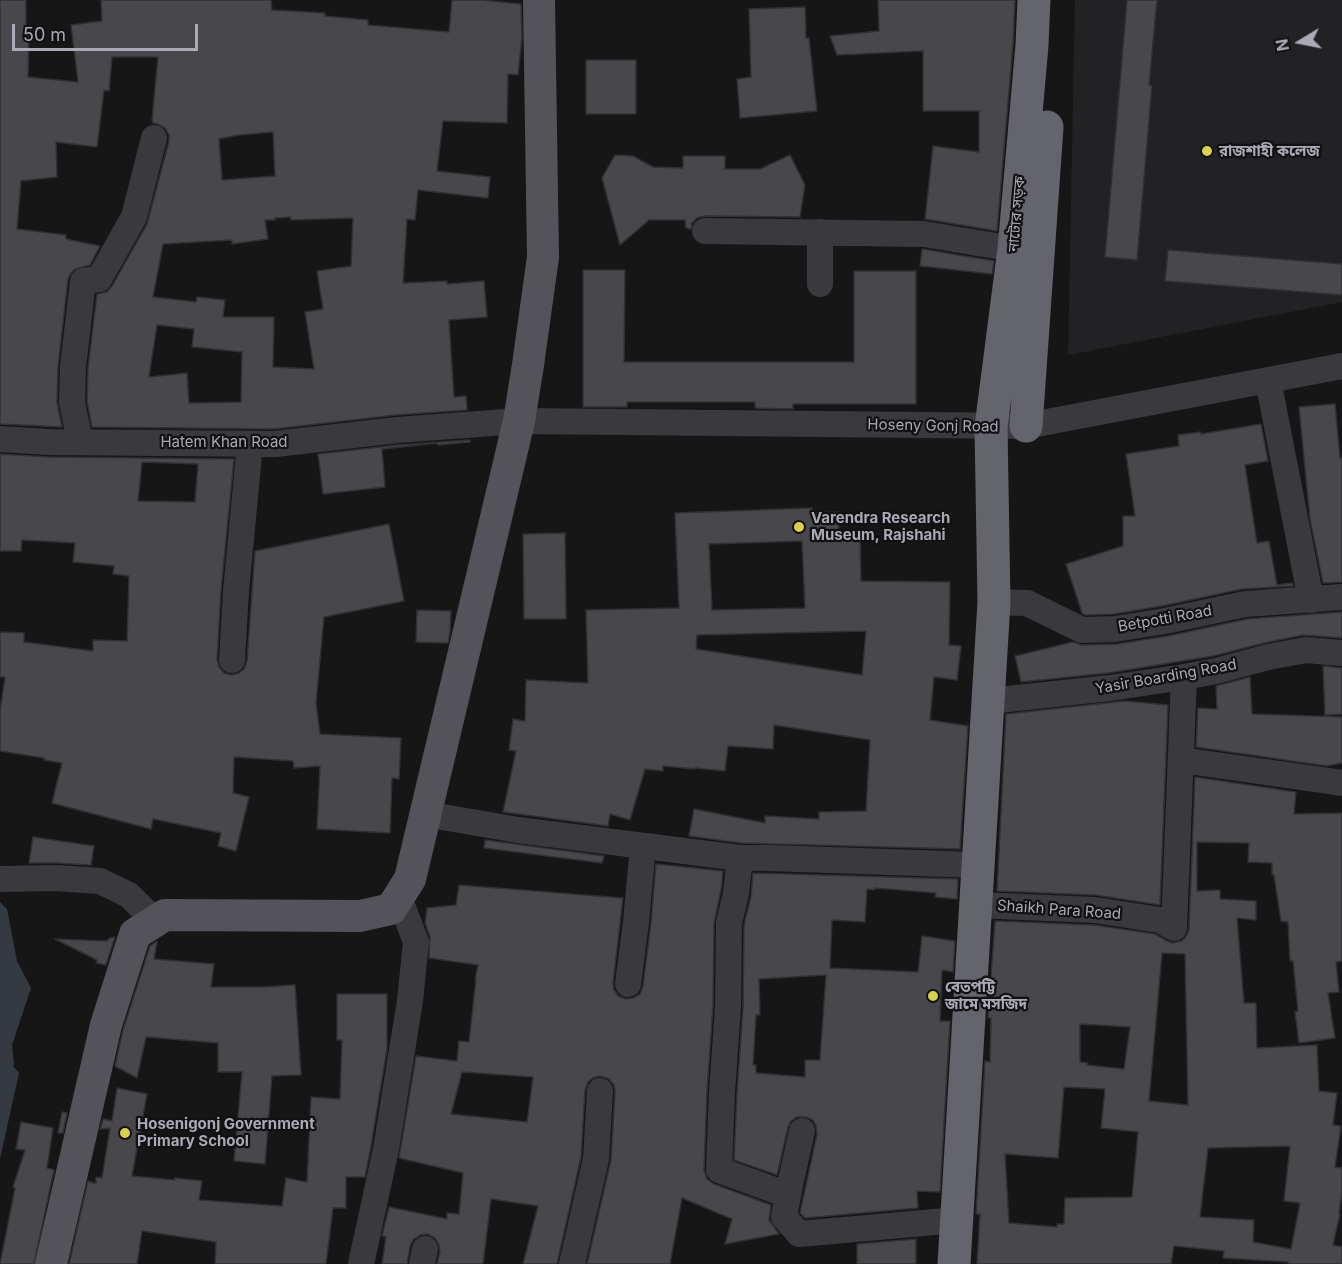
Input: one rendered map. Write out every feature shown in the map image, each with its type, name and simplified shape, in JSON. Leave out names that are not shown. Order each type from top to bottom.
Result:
[{"type":"highway","name":"নাটোর সড়ক","points":[[954,1264],[994,603],[991,427],[1014,249],[1034,0]]},
{"type":"highway","points":[[1026,426],[1056,0]]},
{"type":"main road","points":[[51,1264],[106,1025],[135,934],[165,915],[360,916],[392,909],[410,879],[519,421],[543,257],[539,0]]},
{"type":"street","points":[[80,442],[72,402],[73,367],[83,281],[99,279],[134,217],[154,138]]},
{"type":"street","points":[[705,231],[924,234],[1014,249]]},
{"type":"street","points":[[819,232],[820,284]]},
{"type":"street","name":"Hoseny Gonj Road","points":[[519,421],[1026,426],[1342,366]]},
{"type":"street","points":[[1268,380],[1311,600]]},
{"type":"street","name":"Hatem Khan Road","points":[[0,439],[275,444],[397,430],[519,421]]},
{"type":"street","points":[[232,660],[250,444]]},
{"type":"street","name":"Betpotti Road","points":[[994,603],[1027,603],[1082,630],[1115,629],[1245,604],[1342,597]]},
{"type":"street","name":"Yasir Boarding Road","points":[[989,701],[1110,688],[1216,671],[1268,657],[1306,650],[1342,653]]},
{"type":"street","points":[[1184,676],[1181,760],[1342,783]]},
{"type":"street","name":"Shaikh Para Road","points":[[977,905],[1095,910],[1160,920],[1174,928],[1181,760]]},
{"type":"street","points":[[425,814],[518,830],[740,858],[979,865]]},
{"type":"street","points":[[628,984],[643,846]]},
{"type":"street","points":[[740,858],[736,893],[729,923],[728,1007],[719,1170],[788,1195]]},
{"type":"street","points":[[0,879],[55,878],[100,881],[129,895],[155,921]]},
{"type":"street","points":[[361,1264],[386,1149],[410,1001],[416,942],[399,897]]},
{"type":"street","points":[[572,1264],[597,1159],[600,1091]]},
{"type":"street","points":[[802,1131],[784,1217],[799,1234],[957,1220]]},
{"type":"shaded area","name":"রাজশাহী কলেজ","points":[[1075,0],[1342,0],[1342,302],[1068,355]]},
{"type":"shaded area","points":[[0,902],[7,909],[17,961],[31,988],[12,1045],[13,1066],[19,1073],[0,1159]]},
{"type":"building","points":[[0,0],[26,0],[26,30],[29,30],[28,77],[78,82],[71,25],[102,21],[101,0],[271,0],[272,10],[325,13],[325,16],[368,20],[368,25],[449,32],[452,0],[521,4],[522,38],[518,75],[508,74],[507,123],[443,121],[437,171],[490,177],[488,198],[418,190],[415,220],[407,219],[403,283],[447,281],[447,284],[484,281],[487,317],[449,320],[454,397],[466,396],[467,410],[396,415],[274,429],[92,427],[87,401],[88,368],[97,294],[107,292],[112,286],[147,224],[169,141],[165,128],[153,123],[152,120],[158,57],[112,57],[109,91],[104,90],[97,147],[56,142],[57,177],[21,181],[17,229],[66,235],[66,239],[100,246],[90,265],[75,269],[68,279],[58,366],[57,402],[62,427],[0,424]],"holes":[[[273,132],[275,176],[222,180],[219,139]],[[291,217],[291,220],[353,218],[351,266],[317,271],[323,309],[305,312],[314,369],[273,367],[274,317],[223,317],[225,300],[197,297],[196,302],[153,297],[163,244],[232,240],[232,244],[268,239],[265,220],[275,220],[275,218]],[[157,325],[194,329],[192,347],[242,352],[241,402],[189,403],[187,373],[149,377]]]},
{"type":"building","points":[[878,0],[1015,0],[997,231],[925,219],[933,146],[979,152],[979,111],[923,111],[923,51],[837,55],[830,36],[879,31]]},
{"type":"building","points":[[1127,0],[1157,0],[1137,260],[1105,257]]},
{"type":"building","points":[[805,7],[806,38],[809,38],[817,111],[740,118],[737,79],[751,77],[749,9]]},
{"type":"building","points":[[586,60],[636,60],[636,114],[586,114]]},
{"type":"building","points":[[615,155],[633,156],[653,167],[683,168],[683,156],[725,156],[725,169],[760,169],[790,155],[805,185],[800,217],[705,216],[697,218],[692,223],[691,229],[686,228],[685,220],[649,220],[620,245],[602,178]]},
{"type":"building","points":[[922,249],[994,261],[992,274],[920,266]]},
{"type":"building","points":[[1168,250],[1342,264],[1342,295],[1165,281]]},
{"type":"building","points":[[583,270],[625,270],[624,362],[854,362],[854,271],[916,271],[916,404],[793,404],[793,409],[755,408],[755,402],[627,402],[627,407],[583,407]]},
{"type":"building","points":[[1335,404],[1340,458],[1342,458],[1342,582],[1323,583],[1310,519],[1299,407]]},
{"type":"building","points":[[1261,424],[1268,461],[1245,465],[1257,543],[1269,541],[1277,585],[1292,583],[1293,586],[1242,589],[1114,614],[1085,615],[1082,613],[1066,564],[1123,546],[1123,516],[1135,516],[1126,454],[1179,446],[1178,435],[1201,432],[1201,434]]},
{"type":"building","points":[[470,440],[470,442],[382,449],[385,487],[323,494],[318,454],[398,445]]},
{"type":"building","points":[[0,454],[49,457],[234,459],[221,590],[217,659],[224,673],[231,675],[244,669],[247,661],[255,551],[389,524],[404,601],[324,617],[316,703],[320,734],[401,738],[399,779],[392,778],[390,833],[317,829],[320,766],[294,768],[293,761],[234,757],[233,793],[249,797],[236,851],[218,846],[221,833],[153,819],[151,829],[52,803],[62,763],[0,751],[0,711],[5,677],[0,677],[0,632],[24,633],[24,642],[93,651],[93,640],[127,641],[129,576],[113,574],[114,566],[73,562],[75,543],[22,540],[21,551],[0,551]],"holes":[[[142,462],[198,464],[195,502],[138,501]]]},
{"type":"building","points":[[812,508],[813,513],[838,512],[839,531],[860,531],[861,581],[950,582],[949,645],[961,646],[957,680],[934,677],[930,720],[968,726],[960,849],[741,843],[689,836],[694,809],[765,823],[765,816],[819,819],[819,812],[866,811],[870,740],[774,725],[773,749],[728,746],[725,771],[663,766],[663,771],[645,769],[630,820],[610,814],[608,826],[503,812],[516,751],[509,750],[513,719],[525,721],[526,680],[588,683],[586,610],[679,608],[675,513]],"holes":[[[802,541],[805,608],[712,610],[709,544]],[[866,631],[862,675],[696,649],[697,635]]]},
{"type":"building","points":[[565,533],[566,619],[524,619],[523,534]]},
{"type":"building","points":[[417,610],[451,611],[448,643],[416,642]]},
{"type":"building","points":[[1342,612],[1342,638],[1303,635],[1213,656],[1108,673],[1021,682],[1015,656],[1073,642],[1082,645],[1117,644],[1247,619]]},
{"type":"building","points":[[1323,666],[1342,668],[1342,714],[1325,715]]},
{"type":"building","points":[[1250,677],[1252,714],[1342,717],[1342,763],[1327,766],[1196,747],[1198,708],[1217,709],[1216,686]]},
{"type":"building","points":[[1125,701],[1168,705],[1160,905],[1096,895],[997,891],[1006,714]]},
{"type":"building","points":[[1195,777],[1296,792],[1294,814],[1342,813],[1342,961],[1336,962],[1339,992],[1328,993],[1335,1038],[1299,1043],[1295,1012],[1298,1011],[1293,961],[1290,961],[1288,922],[1281,921],[1274,875],[1272,875],[1272,863],[1248,862],[1249,843],[1197,842],[1197,891],[1220,890],[1220,899],[1256,901],[1256,920],[1237,918],[1244,1003],[1256,1003],[1257,1048],[1317,1045],[1319,1091],[1337,1093],[1333,1125],[1341,1126],[1335,1167],[1342,1168],[1342,1191],[1340,1214],[1333,1245],[1342,1247],[1342,1264],[1288,1264],[1288,1262],[1223,1258],[1224,1251],[1174,1246],[1171,1264],[977,1264],[980,1214],[976,1214],[985,1061],[990,1062],[991,1018],[988,1018],[995,921],[1094,925],[1155,934],[1173,943],[1182,941],[1189,929]],"holes":[[[1162,953],[1185,954],[1188,1105],[1149,1101]],[[1080,1024],[1130,1027],[1124,1069],[1087,1065],[1088,1063],[1080,1062]],[[1064,1087],[1105,1089],[1101,1128],[1138,1132],[1132,1197],[1065,1198],[1064,1224],[1057,1224],[1057,1227],[1009,1223],[1005,1154],[1058,1158]],[[1290,1146],[1284,1201],[1300,1203],[1291,1249],[1253,1242],[1254,1220],[1200,1217],[1208,1148]]]},
{"type":"building","points":[[33,837],[94,846],[91,865],[29,863]]},
{"type":"building","points":[[485,840],[604,856],[602,863],[484,848]]},
{"type":"building","points":[[656,864],[723,871],[714,923],[713,1006],[704,1170],[707,1179],[714,1184],[771,1205],[769,1220],[779,1234],[725,1244],[732,1219],[682,1198],[670,1264],[587,1264],[611,1160],[615,1091],[609,1079],[600,1076],[588,1082],[585,1090],[581,1157],[557,1264],[523,1264],[538,1206],[491,1199],[483,1264],[437,1264],[439,1245],[435,1238],[427,1234],[420,1235],[413,1240],[407,1264],[382,1264],[386,1237],[382,1236],[389,1207],[447,1219],[447,1213],[459,1214],[463,1173],[399,1158],[416,1056],[457,1061],[459,1041],[469,1042],[478,965],[429,958],[430,937],[425,923],[427,908],[456,905],[459,885],[623,898],[613,983],[618,996],[626,999],[640,994],[643,986]],"holes":[[[462,1072],[533,1077],[527,1122],[451,1114]]]},
{"type":"building","points":[[753,873],[958,879],[957,899],[935,897],[936,893],[867,889],[865,922],[832,920],[830,968],[918,972],[922,936],[955,941],[953,972],[942,970],[940,1021],[950,1021],[940,1192],[917,1191],[918,1208],[805,1218],[800,1213],[817,1134],[813,1120],[806,1117],[797,1117],[788,1127],[777,1175],[734,1160],[743,1008],[744,925],[751,896]],"holes":[[[826,975],[820,1060],[805,1060],[805,1077],[756,1073],[756,1065],[753,1065],[756,1015],[760,1015],[759,979]]]},
{"type":"building","points":[[115,937],[106,965],[96,963],[97,960],[55,939],[107,941]]},
{"type":"building","points":[[157,941],[154,959],[214,964],[211,987],[295,985],[301,1075],[272,1076],[265,1164],[234,1161],[242,1072],[218,1072],[218,1043],[146,1037],[137,1078],[115,1066],[123,1030],[150,946]]},
{"type":"building","points":[[337,994],[387,994],[387,1049],[365,1177],[346,1177],[346,1208],[333,1208],[326,1264],[215,1264],[216,1242],[142,1231],[137,1264],[69,1264],[88,1181],[96,1184],[96,1177],[102,1178],[110,1128],[100,1129],[103,1119],[112,1121],[117,1088],[147,1094],[132,1176],[202,1181],[199,1200],[282,1206],[286,1178],[307,1182],[311,1097],[340,1099],[342,1040],[337,1040]]},
{"type":"building","points":[[62,1112],[67,1113],[63,1133],[58,1133]]},
{"type":"building","points":[[21,1122],[53,1128],[47,1168],[54,1170],[34,1264],[0,1264],[15,1188],[13,1187],[25,1150],[16,1149]]},
{"type":"building","points":[[916,1239],[916,1264],[857,1264],[857,1244]]},
{"type":"place","name":"রাজশাহী কলেজ","points":[[1207,151]]},
{"type":"place","name":"Varendra Research Museum, Rajshahi","points":[[799,527]]},
{"type":"place","name":"বেতপট্টি জামে মসজিদ","points":[[933,996]]},
{"type":"place","name":"Hosenigonj Government Primary School","points":[[125,1133]]}]
